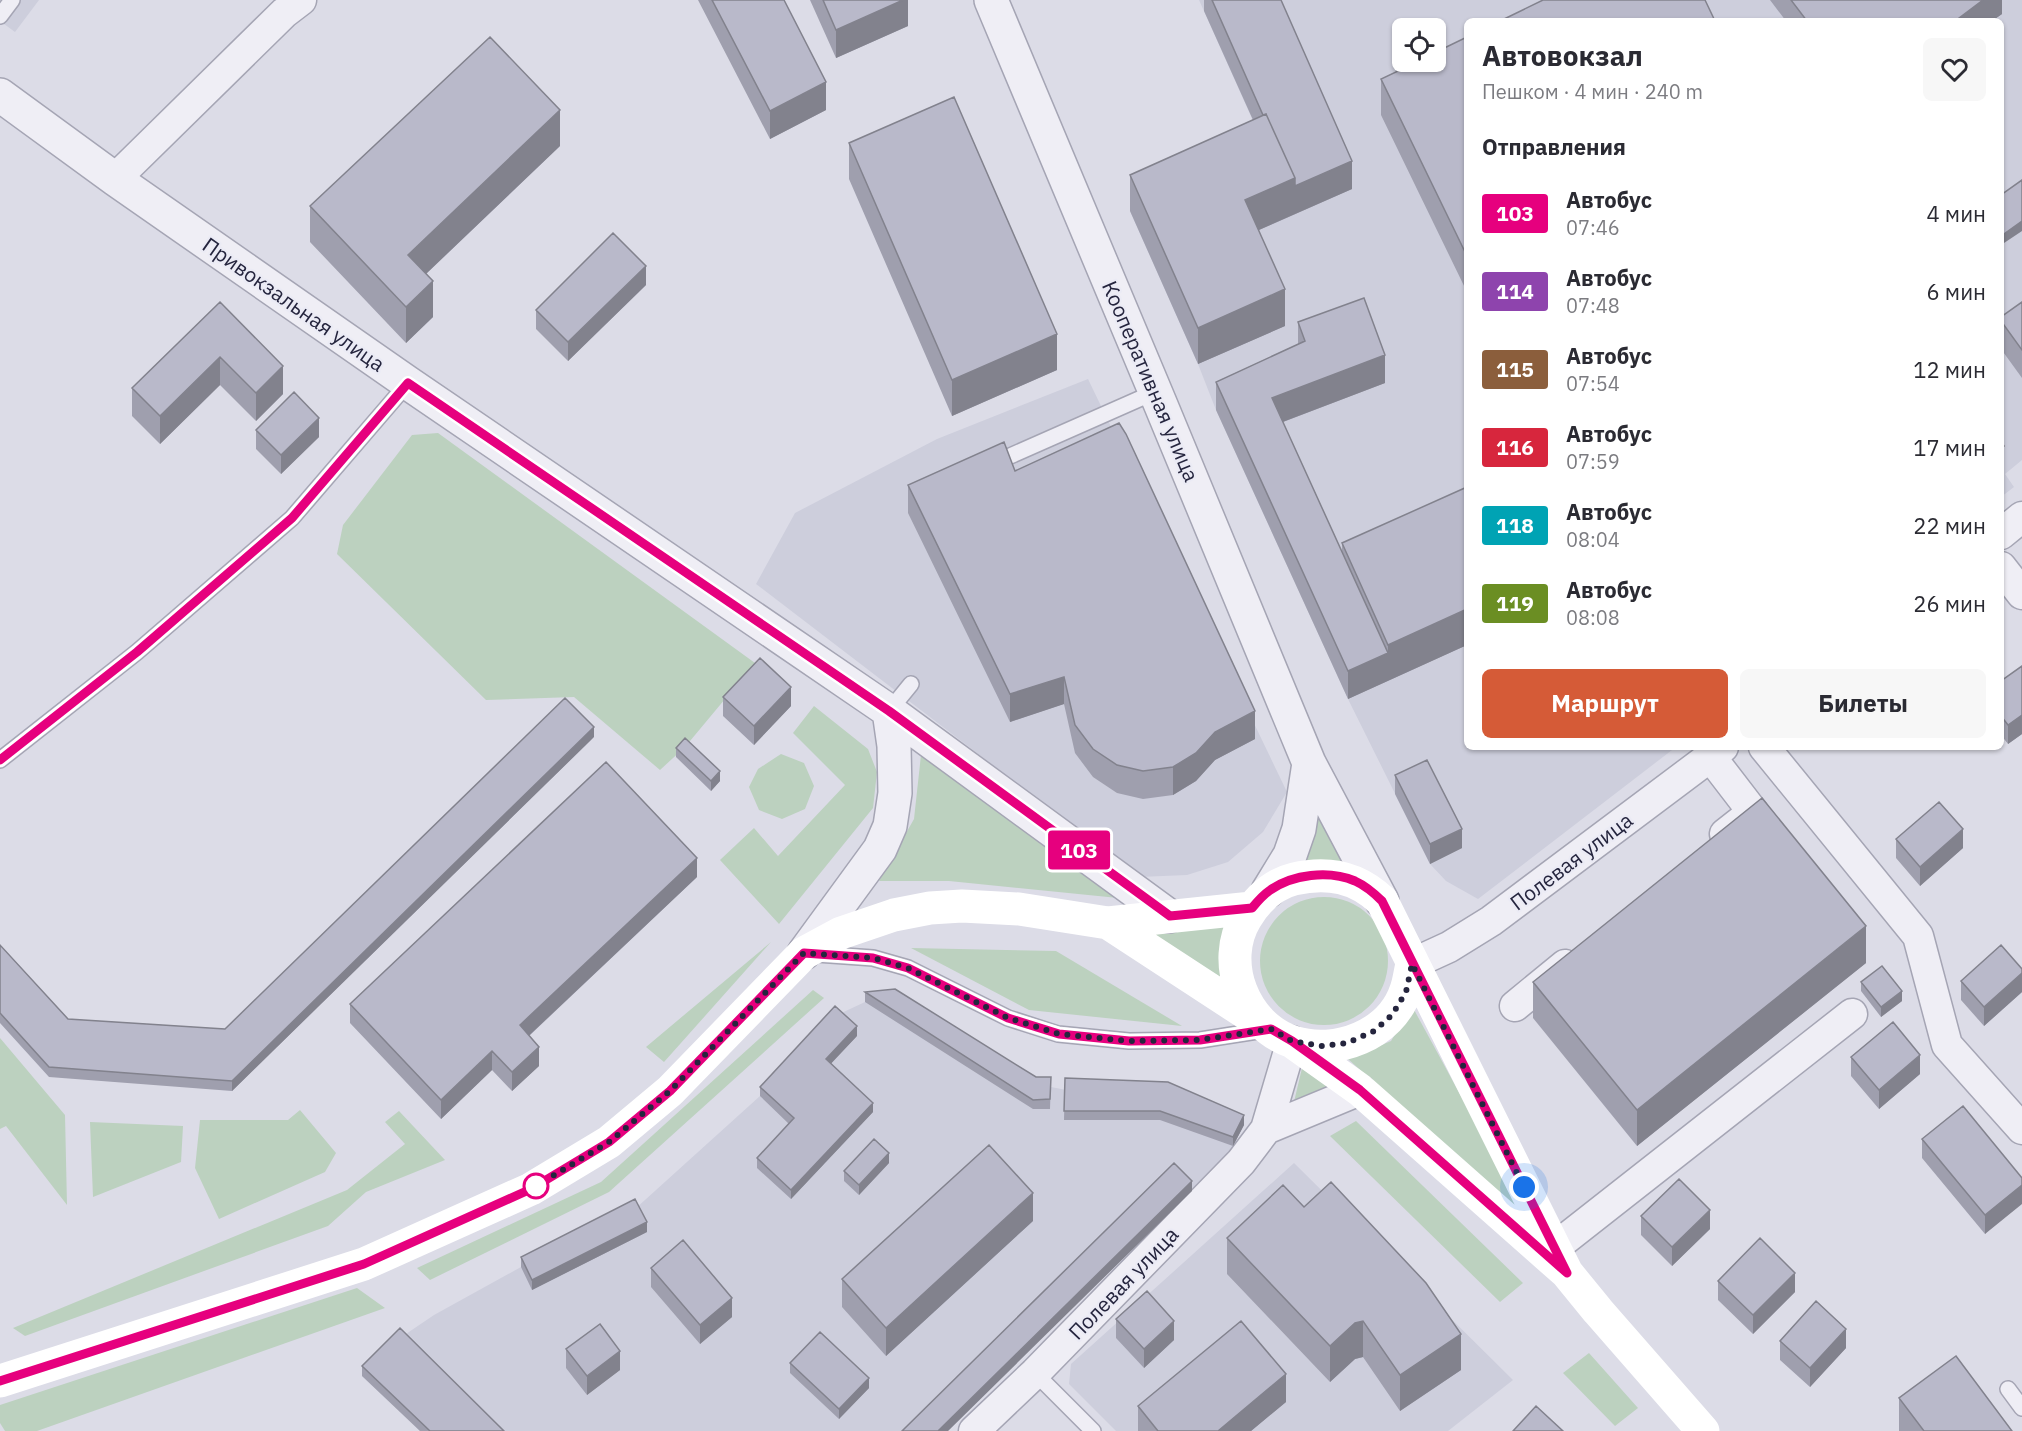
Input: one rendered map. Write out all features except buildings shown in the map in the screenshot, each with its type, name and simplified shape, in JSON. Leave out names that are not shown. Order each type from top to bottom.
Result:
[{"type":"main road","points":[[1412,964],[1406,992],[1392,1015],[1374,1031],[1347,1043],[1321,1046],[1282,1035],[1249,1008],[1239,990],[1235,965],[1236,945],[1242,924],[1260,899],[1287,881],[1308,876],[1331,875],[1354,881],[1370,890],[1382,901],[1561,1260],[1598,1311],[1703,1431]]},
{"type":"main road","points":[[0,1381],[364,1264],[531,1189],[609,1142],[670,1091],[804,953],[841,933],[894,915],[930,908],[962,906],[1019,909],[1108,923],[1170,916],[1260,899]]},
{"type":"main road","points":[[1108,923],[1282,1035],[1360,1090],[1561,1260]]},
{"type":"street","points":[[115,179],[284,13],[301,0]]},
{"type":"street","name":"Кооперативная улица","points":[[991,0],[1309,763],[1382,901]]},
{"type":"street","name":"Привокзальная улица","points":[[0,95],[115,179],[408,383],[889,711],[1170,916]]},
{"type":"street","points":[[2004,532],[2022,517]]},
{"type":"street","points":[[2004,571],[2022,594]]},
{"type":"street","points":[[804,953],[880,849],[890,826],[895,793],[894,746],[889,711]]},
{"type":"street","points":[[1766,750],[1918,936],[1947,1045],[2022,1130]]},
{"type":"street","points":[[1707,849],[1753,812],[1717,752]]},
{"type":"street","name":"Полевая улица","points":[[1412,964],[1449,947],[1491,921],[1717,752]]},
{"type":"street","points":[[1260,899],[1290,855],[1299,829],[1309,763]]},
{"type":"street","points":[[1515,1005],[1588,946]]},
{"type":"street","points":[[1561,1260],[1852,1014]]},
{"type":"street","name":"Полевая улица","points":[[974,1431],[1035,1373],[1241,1162],[1266,1129],[1282,1035]]},
{"type":"street","points":[[1266,1129],[1360,1090]]},
{"type":"lane","points":[[0,16],[12,0]]},
{"type":"lane","points":[[0,760],[137,652],[292,518],[408,383]]},
{"type":"lane","points":[[976,471],[1155,392]]},
{"type":"lane","points":[[889,711],[911,684]]},
{"type":"lane","points":[[804,953],[873,958],[908,968],[1008,1018],[1059,1034],[1129,1041],[1282,1035]]},
{"type":"lane","points":[[1035,1373],[1093,1431]]},
{"type":"lane","points":[[2008,1389],[2022,1408]]},
{"type":"shaded area","points":[[0,0],[39,0],[15,32],[0,21]]},
{"type":"shaded area","points":[[1199,0],[2022,0],[2022,460],[2005,474],[2014,487],[2004,495],[2004,18],[1464,18],[1464,750],[1672,750],[1478,899],[1446,881],[1430,864],[1348,699],[1216,410],[1130,211],[1266,150]]},
{"type":"shaded area","points":[[1088,379],[1287,792],[1263,832],[1228,862],[1187,875],[1139,877],[756,584],[795,513],[937,439]]},
{"type":"shaded area","points":[[895,998],[1051,1087],[1244,1125],[1226,1155],[948,1431],[420,1431],[362,1376],[400,1338],[434,1315],[521,1267],[635,1209],[760,1096],[835,1016],[865,1002]]},
{"type":"shaded area","points":[[1294,1163],[1513,1380],[1448,1431],[1116,1431],[1069,1384],[1071,1364]]},
{"type":"green space","points":[[438,433],[755,663],[685,747],[660,770],[574,697],[486,700],[337,554],[343,525],[412,435]]},
{"type":"green space","points":[[814,706],[868,749],[877,772],[873,808],[779,924],[720,860],[754,828],[778,856],[845,785],[793,733]]},
{"type":"green space","points":[[781,754],[804,763],[814,786],[805,809],[782,819],[759,810],[749,787],[758,769]]},
{"type":"green space","points":[[921,755],[1118,898],[949,881],[879,881],[914,819]]},
{"type":"green space","points":[[1315,803],[1346,865],[1304,865]]},
{"type":"green space","points":[[1324,897],[1349,902],[1369,916],[1383,936],[1388,961],[1383,986],[1369,1006],[1349,1020],[1324,1025],[1299,1020],[1279,1006],[1265,986],[1260,961],[1265,936],[1279,916],[1299,902]]},
{"type":"green space","points":[[1231,925],[1225,980],[1150,934]]},
{"type":"green space","points":[[771,942],[664,1062],[646,1047]]},
{"type":"green space","points":[[911,948],[1056,951],[1182,1026],[1029,1010]]},
{"type":"green space","points":[[813,990],[824,998],[609,1192],[430,1280],[417,1268],[601,1182]]},
{"type":"green space","points":[[1412,1006],[1529,1221],[1348,1059],[1391,1041]]},
{"type":"green space","points":[[0,1038],[65,1115],[67,1205],[6,1126],[0,1129]]},
{"type":"green space","points":[[1303,1064],[1334,1089],[1293,1106]]},
{"type":"green space","points":[[300,1110],[336,1153],[325,1172],[219,1219],[195,1168],[200,1120],[288,1120]]},
{"type":"green space","points":[[399,1111],[445,1160],[366,1192],[328,1226],[25,1336],[13,1328],[347,1190],[405,1144],[385,1122]]},
{"type":"green space","points":[[1356,1121],[1523,1283],[1500,1302],[1330,1136]]},
{"type":"green space","points":[[90,1122],[183,1126],[181,1162],[93,1197]]},
{"type":"green space","points":[[357,1288],[385,1308],[37,1431],[5,1431],[0,1423],[0,1405]]},
{"type":"green space","points":[[1589,1353],[1638,1408],[1615,1426],[1563,1373]]},
{"type":"bus line","name":"103","points":[[0,760],[137,652],[292,518],[408,383],[889,711],[1170,916],[1252,908],[1268,891],[1287,881],[1308,876],[1331,875],[1354,881],[1370,890],[1382,901],[1567,1273],[1360,1090],[1292,1041],[1271,1029],[1200,1040],[1129,1041],[1059,1034],[1008,1018],[908,968],[873,958],[804,953],[670,1091],[609,1142],[531,1189],[364,1264],[0,1381]]},
{"type":"route","points":[[536,1186],[531,1189],[609,1142],[670,1091],[804,953],[873,958],[908,968],[1008,1018],[1059,1034],[1129,1041],[1200,1040],[1271,1029],[1292,1041],[1321,1046],[1347,1043],[1374,1031],[1392,1015],[1406,992],[1412,964],[1524,1187]]}]
